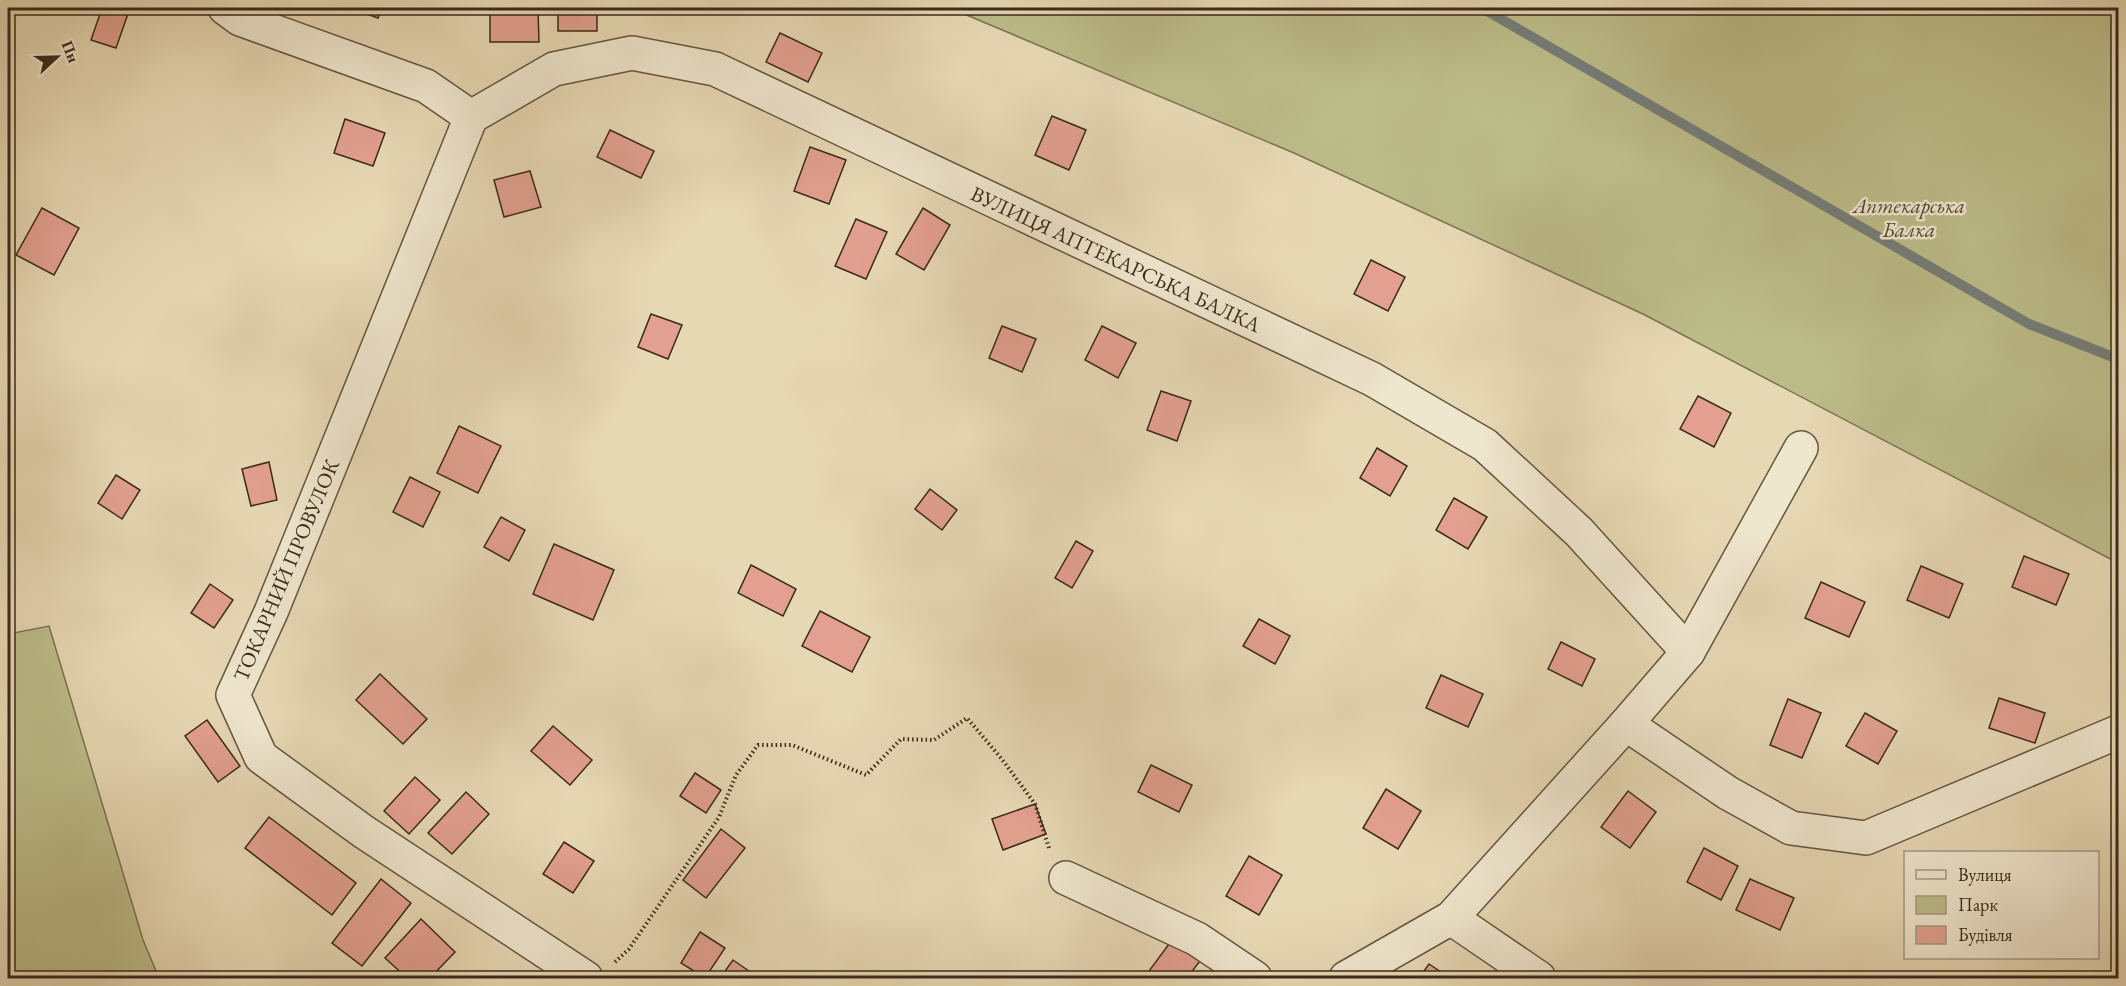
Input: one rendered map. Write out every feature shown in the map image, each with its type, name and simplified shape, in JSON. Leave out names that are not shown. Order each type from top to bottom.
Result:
[{"type":"street","points":[[225,8],[240,19],[426,86],[471,117]]},
{"type":"street","name":"ВУЛИЦЯ АПТЕКАРСЬКА БАЛКА","points":[[471,117],[554,69],[632,53],[715,69],[1372,379],[1485,446],[1579,532],[1688,652]]},
{"type":"street","name":"ТОКАРНИЙ ПРОВУЛОК","points":[[471,117],[271,612],[233,695],[261,757],[364,832],[600,971]]},
{"type":"street","points":[[1346,978],[1451,918],[1688,652],[1801,448]]},
{"type":"street","points":[[1626,724],[1728,793],[1791,828],[1866,838],[2118,732]]},
{"type":"street","points":[[1066,878],[1197,939],[1255,978]]},
{"type":"street","points":[[1451,918],[1539,978]]},
{"type":"path","points":[[600,971],[629,949],[713,825],[736,774],[758,744],[792,745],[866,775],[900,739],[934,740],[967,718],[1035,804],[1048,847],[1066,878]]},
{"type":"green space","name":"Аптекарська Балка","points":[[950,8],[2118,8],[2118,563],[1643,314],[1294,153]]},
{"type":"green space","points":[[49,626],[143,940],[159,978],[8,978],[8,634]]},
{"type":"building","points":[[102,8],[130,8],[116,48],[91,40]]},
{"type":"building","points":[[350,8],[382,8],[378,18]]},
{"type":"building","points":[[490,8],[538,8],[539,42],[490,42]]},
{"type":"building","points":[[558,8],[597,8],[597,31],[558,31]]},
{"type":"building","points":[[780,33],[822,53],[808,82],[766,62]]},
{"type":"building","points":[[1052,116],[1086,130],[1069,170],[1035,155]]},
{"type":"building","points":[[345,119],[385,133],[373,166],[334,153]]},
{"type":"building","points":[[610,130],[654,151],[641,178],[597,157]]},
{"type":"building","points":[[810,147],[846,160],[829,204],[794,191]]},
{"type":"building","points":[[530,171],[541,207],[504,217],[494,180]]},
{"type":"building","points":[[42,208],[79,228],[54,275],[16,255]]},
{"type":"building","points":[[923,208],[950,225],[924,270],[896,254]]},
{"type":"building","points":[[856,219],[887,232],[866,279],[835,266]]},
{"type":"building","points":[[1371,260],[1405,277],[1388,311],[1354,294]]},
{"type":"building","points":[[651,314],[682,325],[668,359],[638,347]]},
{"type":"building","points":[[1002,326],[1036,339],[1022,372],[989,358]]},
{"type":"building","points":[[1102,326],[1136,343],[1118,378],[1085,360]]},
{"type":"building","points":[[1161,391],[1191,401],[1177,441],[1147,430]]},
{"type":"building","points":[[1698,396],[1731,413],[1714,447],[1680,429]]},
{"type":"building","points":[[459,426],[501,446],[478,493],[437,473]]},
{"type":"building","points":[[1377,448],[1407,466],[1390,496],[1360,478]]},
{"type":"building","points":[[269,462],[277,500],[251,506],[242,469]]},
{"type":"building","points":[[116,475],[140,490],[122,519],[98,503]]},
{"type":"building","points":[[410,477],[440,492],[423,527],[393,512]]},
{"type":"building","points":[[930,489],[957,510],[942,530],[915,509]]},
{"type":"building","points":[[1454,498],[1487,517],[1468,549],[1436,530]]},
{"type":"building","points":[[501,517],[525,530],[509,561],[484,547]]},
{"type":"building","points":[[1076,541],[1093,551],[1072,588],[1055,578]]},
{"type":"building","points":[[554,544],[614,570],[593,620],[533,594]]},
{"type":"building","points":[[2024,556],[2069,574],[2056,605],[2012,587]]},
{"type":"building","points":[[751,565],[796,589],[783,616],[738,593]]},
{"type":"building","points":[[1921,566],[1963,584],[1949,618],[1907,600]]},
{"type":"building","points":[[1821,582],[1865,602],[1849,637],[1805,618]]},
{"type":"building","points":[[210,584],[233,600],[214,628],[191,613]]},
{"type":"building","points":[[820,611],[870,637],[852,672],[802,646]]},
{"type":"building","points":[[1259,619],[1290,636],[1275,664],[1243,646]]},
{"type":"building","points":[[1561,642],[1595,659],[1582,686],[1548,669]]},
{"type":"building","points":[[380,674],[427,719],[403,744],[356,700]]},
{"type":"building","points":[[1441,675],[1483,694],[1468,727],[1426,708]]},
{"type":"building","points":[[1999,698],[2045,713],[2035,743],[1989,728]]},
{"type":"building","points":[[1788,699],[1821,713],[1802,758],[1770,745]]},
{"type":"building","points":[[1865,713],[1897,731],[1878,764],[1846,746]]},
{"type":"building","points":[[207,720],[240,766],[218,782],[185,736]]},
{"type":"building","points":[[553,726],[592,760],[570,785],[531,751]]},
{"type":"building","points":[[1151,765],[1192,785],[1179,812],[1138,792]]},
{"type":"building","points":[[695,773],[721,790],[706,813],[680,796]]},
{"type":"building","points":[[415,777],[440,800],[409,834],[384,811]]},
{"type":"building","points":[[1386,789],[1421,811],[1398,849],[1363,828]]},
{"type":"building","points":[[1628,791],[1656,812],[1630,848],[1601,827]]},
{"type":"building","points":[[466,792],[489,814],[452,854],[428,833]]},
{"type":"building","points":[[1035,804],[1046,834],[1003,850],[992,819]]},
{"type":"building","points":[[269,817],[356,883],[332,915],[245,848]]},
{"type":"building","points":[[721,829],[745,848],[706,898],[683,880]]},
{"type":"building","points":[[564,842],[594,861],[573,893],[543,874]]},
{"type":"building","points":[[1704,848],[1738,866],[1721,900],[1687,882]]},
{"type":"building","points":[[1249,856],[1282,875],[1259,915],[1226,896]]},
{"type":"building","points":[[381,879],[411,903],[362,966],[332,943]]},
{"type":"building","points":[[1750,879],[1794,898],[1780,930],[1736,910]]},
{"type":"building","points":[[421,919],[455,952],[430,978],[407,978],[385,958]]},
{"type":"building","points":[[700,932],[725,948],[705,978],[681,963]]},
{"type":"building","points":[[1172,940],[1200,961],[1187,978],[1150,978],[1146,975]]},
{"type":"building","points":[[733,960],[759,978],[720,978]]},
{"type":"building","points":[[1429,964],[1450,978],[1419,978]]},
{"type":"waterway","points":[[1482,8],[2029,324],[2118,359]]}]
